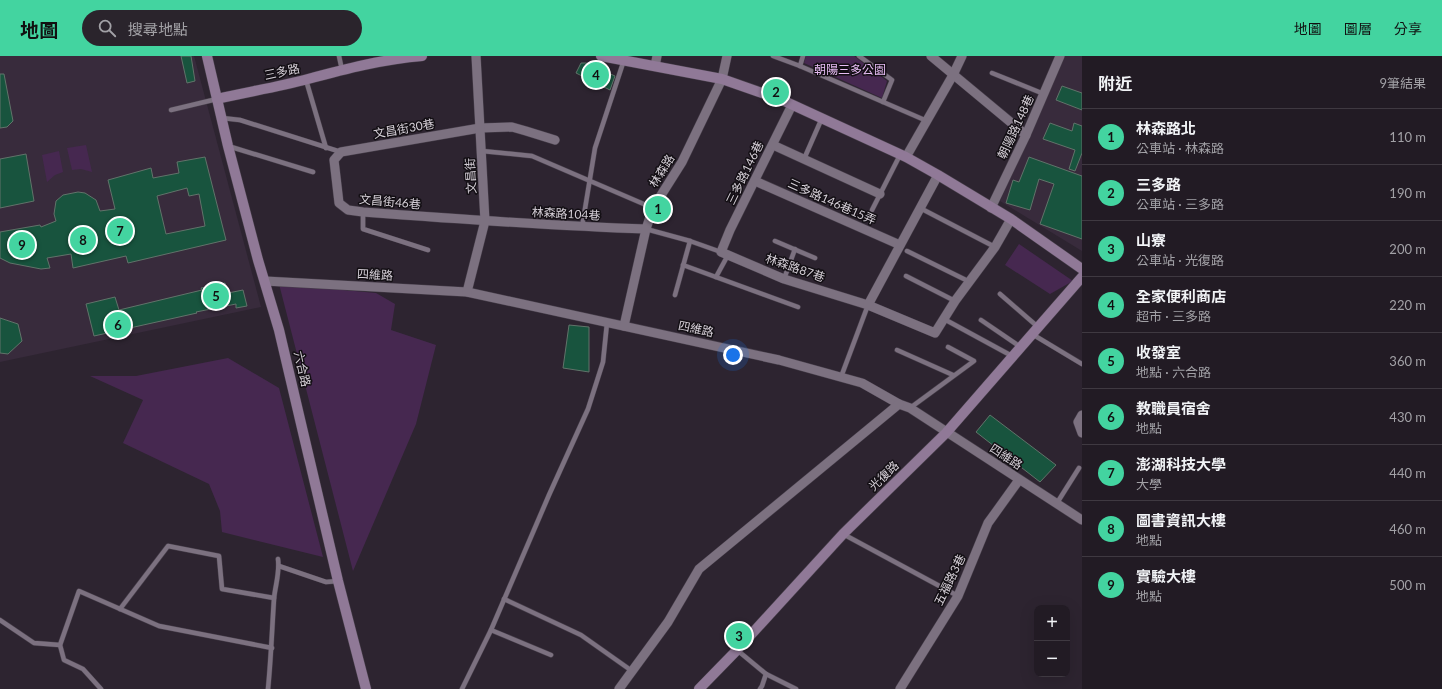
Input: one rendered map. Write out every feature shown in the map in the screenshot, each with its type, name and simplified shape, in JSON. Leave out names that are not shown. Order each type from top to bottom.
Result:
[{"type":"street","name":"六合路","points":[[207,56],[228,146],[258,260],[279,330],[338,581],[366,689]]},
{"type":"street","name":"三多路","points":[[217,99],[306,80],[342,70],[408,57],[422,56]]},
{"type":"street","name":"文昌街","points":[[467,292],[485,221],[476,56]]},
{"type":"street","points":[[601,56],[624,60],[656,61],[722,79],[792,105],[822,118],[903,156],[938,175],[1011,219],[1082,268]]},
{"type":"street","name":"林森路","points":[[624,326],[646,229],[653,208],[682,162],[722,79],[727,56]]},
{"type":"street","points":[[931,56],[1026,135]]},
{"type":"street","points":[[903,156],[927,121],[962,56]]},
{"type":"street","name":"朝陽路148巷","points":[[991,208],[1026,135],[1060,56]]},
{"type":"street","name":"三多路146巷","points":[[725,254],[733,224],[792,105]]},
{"type":"street","name":"文昌街30巷","points":[[341,152],[480,128],[512,128],[526,130],[555,140]]},
{"type":"street","points":[[773,145],[880,194]]},
{"type":"street","name":"文昌街46巷","points":[[341,152],[334,160],[339,203],[348,210],[485,221]]},
{"type":"street","points":[[868,305],[938,175]]},
{"type":"street","name":"三多路146巷15弄","points":[[755,181],[900,245]]},
{"type":"street","points":[[944,319],[955,301],[995,247],[1011,219]]},
{"type":"street","name":"林森路104巷","points":[[485,221],[646,229]]},
{"type":"street","name":"林森路87巷","points":[[725,254],[784,278],[868,305],[934,332],[944,319]]},
{"type":"street","name":"光復路","points":[[699,689],[737,650],[843,534],[946,433],[1022,348],[1035,330],[1082,277]]},
{"type":"street","name":"四維路","points":[[265,281],[467,292],[780,360],[841,376],[862,384],[899,404],[910,408],[1018,480],[1082,520]]},
{"type":"street","points":[[619,689],[668,622],[699,569],[899,404]]},
{"type":"street","points":[[1082,415],[1078,422],[1082,433]]},
{"type":"street","name":"五福路3巷","points":[[900,689],[958,596],[988,523],[1018,480]]},
{"type":"lane","points":[[339,56],[342,70]]},
{"type":"lane","points":[[773,56],[800,66],[927,121]]},
{"type":"lane","points":[[800,66],[803,56]]},
{"type":"lane","points":[[863,57],[892,80],[883,102]]},
{"type":"lane","points":[[582,227],[595,148],[624,60]]},
{"type":"lane","points":[[992,73],[1044,94]]},
{"type":"lane","points":[[306,80],[326,148]]},
{"type":"lane","points":[[171,110],[217,99]]},
{"type":"lane","points":[[222,118],[240,120],[341,152]]},
{"type":"lane","points":[[804,159],[822,118]]},
{"type":"lane","points":[[228,146],[313,172]]},
{"type":"lane","points":[[482,151],[532,156],[653,208]]},
{"type":"lane","points":[[872,210],[903,156]]},
{"type":"lane","points":[[920,208],[995,247]]},
{"type":"lane","points":[[363,212],[363,229],[428,250]]},
{"type":"lane","name":"林森路87巷","points":[[646,229],[690,241],[725,254]]},
{"type":"lane","points":[[675,295],[690,241]]},
{"type":"lane","points":[[775,241],[814,258]]},
{"type":"lane","points":[[784,278],[795,250]]},
{"type":"lane","points":[[907,251],[970,282]]},
{"type":"lane","points":[[716,277],[725,254]]},
{"type":"lane","points":[[683,265],[798,307]]},
{"type":"lane","points":[[906,276],[955,301]]},
{"type":"lane","points":[[1000,294],[1035,330],[1082,364]]},
{"type":"lane","points":[[841,376],[868,305]]},
{"type":"lane","points":[[944,319],[1014,357]]},
{"type":"lane","points":[[981,320],[1022,348]]},
{"type":"lane","points":[[462,689],[491,630],[588,409],[602,362],[607,323]]},
{"type":"lane","points":[[910,408],[974,361],[948,347]]},
{"type":"lane","points":[[897,350],[953,376]]},
{"type":"lane","points":[[1057,503],[1079,468]]},
{"type":"lane","points":[[843,534],[958,596]]},
{"type":"lane","points":[[120,609],[168,546],[219,556],[222,589],[274,598]]},
{"type":"lane","points":[[268,689],[272,648],[274,598],[279,566],[278,559]]},
{"type":"lane","points":[[279,566],[326,582],[338,581]]},
{"type":"lane","points":[[100,689],[83,669],[64,660],[60,645],[79,591],[159,626],[272,648]]},
{"type":"lane","points":[[504,600],[581,635],[632,672]]},
{"type":"lane","points":[[0,620],[34,643],[60,645]]},
{"type":"lane","points":[[491,630],[551,655]]},
{"type":"lane","points":[[737,650],[766,674],[796,689]]},
{"type":"lane","points":[[763,688],[766,674]]},
{"type":"shaded area","points":[[0,56],[194,56],[261,307],[0,362]]},
{"type":"shaded area","points":[[1065,56],[1082,56],[1082,251],[1000,201]]},
{"type":"green space","name":"朝陽三多公園","points":[[806,56],[854,56],[887,81],[882,98],[804,63]]},
{"type":"green space","points":[[86,145],[92,172],[81,169],[72,170],[67,148]]},
{"type":"green space","points":[[59,151],[63,172],[55,175],[47,182],[42,155]]},
{"type":"green space","points":[[1019,244],[1073,281],[1050,294],[1005,265]]},
{"type":"green space","points":[[279,284],[376,293],[395,304],[391,330],[436,345],[416,424],[353,571]]},
{"type":"green space","points":[[228,358],[279,388],[323,557],[222,532],[220,511],[209,484],[123,443],[143,400],[90,376],[136,376]]},
{"type":"building","points":[[181,56],[191,56],[195,81],[187,83]]},
{"type":"building","points":[[581,63],[586,63],[615,76],[610,90],[576,73]]},
{"type":"building","points":[[0,74],[4,74],[13,121],[7,127],[0,128]]},
{"type":"building","points":[[1062,86],[1082,93],[1082,110],[1056,100]]},
{"type":"building","points":[[1050,123],[1072,131],[1074,123],[1082,126],[1082,153],[1075,171],[1069,169],[1075,150],[1043,139]]},
{"type":"building","points":[[26,154],[34,201],[0,208],[0,159]]},
{"type":"building","points":[[205,157],[226,240],[128,263],[126,256],[73,268],[71,254],[47,258],[50,268],[41,269],[10,263],[0,258],[0,232],[40,225],[41,227],[56,221],[54,214],[56,201],[63,195],[78,192],[85,193],[96,200],[100,211],[115,209],[108,180],[151,168],[153,178],[179,173],[177,162]],"holes":[[[187,188],[189,196],[199,194],[205,226],[166,234],[157,196]]]},
{"type":"building","points":[[1029,157],[1082,176],[1082,239],[1040,224],[1054,184],[1039,179],[1030,210],[1006,203],[1013,180],[1019,182]]},
{"type":"building","points":[[225,283],[228,293],[243,290],[247,306],[236,308],[236,304],[94,336],[86,304],[115,297],[119,310]]},
{"type":"building","points":[[0,318],[18,324],[22,341],[8,354],[0,353]]},
{"type":"building","points":[[569,325],[589,327],[589,372],[563,368]]},
{"type":"building","points":[[990,415],[1056,465],[1040,482],[976,432]]},
{"type":"place","name":"全家便利商店","points":[[596,75]]},
{"type":"place","name":"三多路","points":[[776,92]]},
{"type":"place","name":"林森路北","points":[[658,209]]},
{"type":"place","name":"澎湖科技大學","points":[[120,231]]},
{"type":"place","name":"圖書資訊大樓","points":[[83,240]]},
{"type":"place","name":"實驗大樓","points":[[22,245]]},
{"type":"place","name":"收發室","points":[[216,296]]},
{"type":"place","name":"教職員宿舍","points":[[118,325]]},
{"type":"place","name":"山寮","points":[[739,636]]}]
